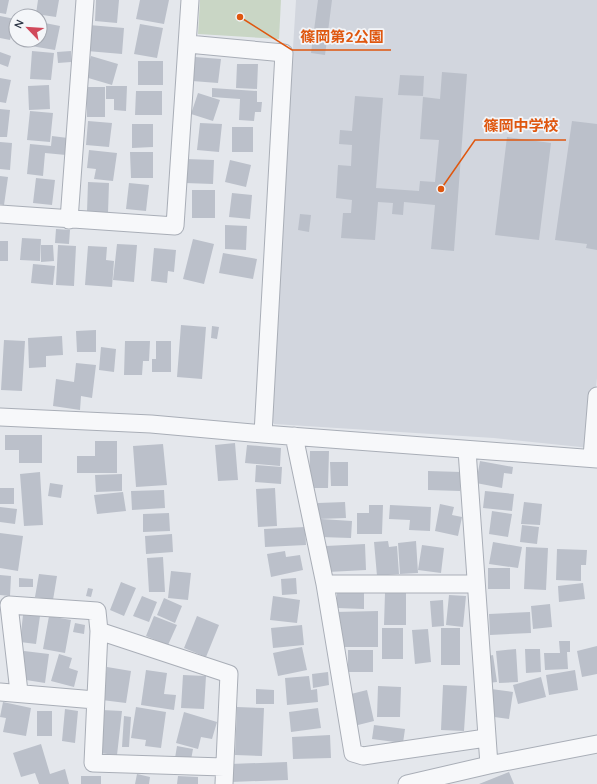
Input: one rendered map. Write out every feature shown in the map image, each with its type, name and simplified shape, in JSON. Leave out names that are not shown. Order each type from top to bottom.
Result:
[{"type":"street","points":[[69,220],[86,0]]},
{"type":"street","points":[[0,214],[69,220],[175,226],[190,0]]},
{"type":"street","points":[[188,44],[284,53],[262,434]]},
{"type":"street","points":[[0,417],[151,424],[467,450],[594,458],[597,396]]},
{"type":"street","points":[[294,436],[325,584],[353,753],[363,756],[486,738]]},
{"type":"street","points":[[467,450],[489,765]]},
{"type":"street","points":[[325,584],[476,584]]},
{"type":"street","points":[[19,692],[9,606],[97,611],[99,631],[93,762],[224,767]]},
{"type":"street","points":[[99,631],[229,674],[224,784]]},
{"type":"street","points":[[1,692],[19,692],[95,700]]},
{"type":"street","points":[[408,784],[489,765],[597,744]]},
{"type":"shaded area","points":[[296,0],[597,0],[597,378],[590,448],[494,438],[274,424],[270,417]]},
{"type":"green space","points":[[200,0],[281,0],[279,39],[198,34]]},
{"type":"building","points":[[0,0],[9,0],[6,14],[0,13]]},
{"type":"building","points":[[38,0],[59,0],[56,17],[48,16],[48,8],[37,8]]},
{"type":"building","points":[[96,0],[119,0],[117,23],[95,21]]},
{"type":"building","points":[[140,0],[169,0],[164,24],[136,19]]},
{"type":"building","points":[[318,0],[332,0],[325,55],[311,53]]},
{"type":"building","points":[[0,16],[8,18],[8,40],[0,38]]},
{"type":"building","points":[[48,24],[60,26],[55,50],[43,48],[48,48]]},
{"type":"building","points":[[140,24],[163,28],[157,58],[134,54]]},
{"type":"building","points":[[89,25],[124,28],[122,54],[87,51]]},
{"type":"building","points":[[32,51],[54,53],[51,80],[30,79]]},
{"type":"building","points":[[71,51],[71,62],[58,63],[57,52]]},
{"type":"building","points":[[0,52],[11,56],[8,67],[0,64]]},
{"type":"building","points":[[91,56],[118,64],[112,85],[85,77]]},
{"type":"building","points":[[195,57],[221,59],[218,83],[192,81]]},
{"type":"building","points":[[138,61],[163,61],[163,85],[138,85]]},
{"type":"building","points":[[237,64],[258,64],[257,89],[236,88]]},
{"type":"building","points":[[442,72],[467,74],[454,251],[431,249],[435,205],[404,202],[403,215],[392,214],[393,203],[378,202],[375,240],[341,238],[343,213],[351,213],[352,200],[336,198],[338,165],[351,166],[352,145],[339,144],[340,130],[352,131],[355,96],[383,98],[376,188],[419,191],[420,181],[435,182],[439,140],[420,139],[423,97],[440,99]]},
{"type":"building","points":[[400,75],[424,76],[423,96],[398,95]]},
{"type":"building","points":[[0,78],[11,80],[6,103],[0,102]]},
{"type":"building","points":[[49,85],[50,109],[29,110],[28,86]]},
{"type":"building","points":[[106,86],[127,86],[126,111],[114,110],[114,99],[106,99]]},
{"type":"building","points":[[87,87],[105,87],[105,117],[87,117]]},
{"type":"building","points":[[212,88],[257,91],[257,102],[262,102],[261,112],[255,112],[254,121],[239,120],[240,99],[212,97]]},
{"type":"building","points":[[136,91],[162,91],[162,115],[135,115]]},
{"type":"building","points":[[198,93],[220,100],[213,121],[191,114]]},
{"type":"building","points":[[0,109],[10,110],[7,137],[0,137]]},
{"type":"building","points":[[30,111],[53,113],[50,142],[27,140]]},
{"type":"building","points":[[88,121],[112,123],[109,147],[86,145]]},
{"type":"building","points":[[572,121],[597,124],[597,250],[586,248],[587,244],[555,240]]},
{"type":"building","points":[[200,123],[222,124],[219,152],[197,150]]},
{"type":"building","points":[[132,124],[153,124],[153,147],[132,148]]},
{"type":"building","points":[[232,127],[253,127],[253,152],[232,152]]},
{"type":"building","points":[[52,136],[68,138],[66,155],[45,153],[43,176],[27,174],[30,144],[51,146]]},
{"type":"building","points":[[507,137],[551,143],[539,240],[495,235]]},
{"type":"building","points":[[0,142],[12,143],[10,170],[0,169]]},
{"type":"building","points":[[89,150],[117,153],[113,181],[94,179],[96,169],[87,168]]},
{"type":"building","points":[[130,152],[153,152],[153,178],[131,178]]},
{"type":"building","points":[[186,159],[214,160],[213,184],[185,183]]},
{"type":"building","points":[[230,160],[251,165],[246,187],[225,182]]},
{"type":"building","points":[[0,176],[8,177],[4,205],[0,204]]},
{"type":"building","points":[[36,178],[55,180],[52,205],[33,203]]},
{"type":"building","points":[[88,182],[109,183],[108,213],[87,212]]},
{"type":"building","points":[[129,183],[149,185],[146,211],[126,209]]},
{"type":"building","points":[[192,190],[215,190],[215,218],[192,218]]},
{"type":"building","points":[[232,193],[252,195],[250,219],[229,217]]},
{"type":"building","points":[[300,214],[311,215],[309,232],[298,230]]},
{"type":"building","points":[[225,225],[247,226],[246,250],[225,249]]},
{"type":"building","points":[[56,229],[70,230],[69,244],[55,243]]},
{"type":"building","points":[[22,238],[41,239],[40,261],[20,260]]},
{"type":"building","points":[[193,239],[214,244],[204,284],[183,279]]},
{"type":"building","points":[[0,241],[8,241],[8,261],[0,261]]},
{"type":"building","points":[[117,244],[137,245],[134,282],[113,280]]},
{"type":"building","points":[[41,245],[53,245],[54,261],[41,262]]},
{"type":"building","points":[[58,245],[76,246],[74,286],[56,285]]},
{"type":"building","points":[[88,246],[107,247],[106,260],[114,261],[112,287],[85,285]]},
{"type":"building","points":[[154,248],[176,250],[174,272],[168,271],[167,283],[151,281]]},
{"type":"building","points":[[223,253],[257,259],[253,279],[219,273]]},
{"type":"building","points":[[33,264],[55,266],[53,285],[31,283]]},
{"type":"building","points":[[181,325],[206,327],[202,379],[177,377]]},
{"type":"building","points":[[212,326],[219,327],[217,339],[211,338]]},
{"type":"building","points":[[96,330],[96,352],[77,352],[76,331]]},
{"type":"building","points":[[62,336],[63,355],[46,356],[46,367],[29,368],[28,338]]},
{"type":"building","points":[[4,340],[25,341],[22,391],[1,390]]},
{"type":"building","points":[[125,341],[150,341],[149,361],[143,361],[142,375],[124,375]]},
{"type":"building","points":[[156,341],[171,341],[171,372],[152,372],[152,359],[156,359]]},
{"type":"building","points":[[101,347],[116,349],[114,372],[99,370]]},
{"type":"building","points":[[76,363],[96,365],[92,398],[81,396],[80,410],[53,406],[56,379],[74,382]]},
{"type":"building","points":[[5,435],[42,435],[42,463],[19,463],[19,450],[5,450]]},
{"type":"building","points":[[95,441],[117,441],[117,473],[77,473],[77,456],[95,456]]},
{"type":"building","points":[[235,443],[238,480],[218,481],[215,445]]},
{"type":"building","points":[[163,444],[167,485],[136,487],[133,446]]},
{"type":"building","points":[[247,445],[281,448],[280,466],[245,463]]},
{"type":"building","points":[[310,451],[329,451],[328,488],[309,488]]},
{"type":"building","points":[[480,461],[513,467],[512,474],[504,473],[502,488],[476,483]]},
{"type":"building","points":[[330,462],[348,462],[348,486],[331,486]]},
{"type":"building","points":[[256,465],[282,467],[281,484],[255,482]]},
{"type":"building","points":[[428,471],[461,472],[460,491],[428,490]]},
{"type":"building","points":[[40,472],[43,525],[24,526],[20,474]]},
{"type":"building","points":[[122,474],[122,491],[96,492],[95,475]]},
{"type":"building","points":[[50,483],[63,485],[61,498],[48,496]]},
{"type":"building","points":[[0,488],[14,488],[14,504],[0,504]]},
{"type":"building","points":[[275,488],[277,526],[258,527],[256,489]]},
{"type":"building","points":[[164,490],[165,508],[132,510],[131,491]]},
{"type":"building","points":[[485,491],[514,494],[512,511],[483,508]]},
{"type":"building","points":[[123,492],[126,511],[97,514],[94,495]]},
{"type":"building","points":[[345,502],[346,518],[318,519],[318,503]]},
{"type":"building","points":[[524,502],[542,504],[540,525],[521,524]]},
{"type":"building","points":[[440,504],[454,507],[452,515],[462,517],[458,536],[435,531]]},
{"type":"building","points":[[369,505],[383,505],[382,534],[357,534],[357,513],[369,513]]},
{"type":"building","points":[[390,505],[431,507],[430,531],[409,530],[410,520],[389,519]]},
{"type":"building","points":[[0,507],[17,509],[15,524],[0,522]]},
{"type":"building","points":[[492,511],[512,514],[508,537],[489,534]]},
{"type":"building","points":[[169,513],[170,531],[143,532],[143,514]]},
{"type":"building","points":[[321,519],[352,521],[351,538],[320,537]]},
{"type":"building","points":[[522,525],[539,527],[537,544],[520,542]]},
{"type":"building","points":[[305,527],[306,545],[265,547],[264,529]]},
{"type":"building","points":[[0,533],[23,536],[18,571],[0,568]]},
{"type":"building","points":[[172,534],[173,552],[146,554],[145,536]]},
{"type":"building","points":[[388,541],[389,547],[397,546],[399,574],[377,576],[374,542]]},
{"type":"building","points":[[416,541],[418,573],[400,574],[398,543]]},
{"type":"building","points":[[493,542],[522,547],[518,568],[489,564]]},
{"type":"building","points":[[365,544],[366,570],[328,572],[326,546]]},
{"type":"building","points":[[422,545],[444,548],[441,573],[418,570]]},
{"type":"building","points":[[526,547],[548,548],[546,590],[524,589]]},
{"type":"building","points":[[557,549],[587,550],[586,565],[581,565],[581,581],[556,580]]},
{"type":"building","points":[[285,551],[286,557],[300,555],[303,570],[271,577],[267,554]]},
{"type":"building","points":[[163,557],[165,592],[149,592],[147,558]]},
{"type":"building","points":[[488,568],[510,568],[510,589],[488,589]]},
{"type":"building","points":[[171,571],[191,573],[188,600],[168,598]]},
{"type":"building","points":[[39,574],[57,576],[53,600],[35,597]]},
{"type":"building","points":[[0,575],[11,576],[10,596],[0,595]]},
{"type":"building","points":[[19,578],[33,579],[33,587],[19,587]]},
{"type":"building","points":[[296,578],[297,594],[282,595],[281,579]]},
{"type":"building","points":[[121,582],[136,588],[124,616],[110,610]]},
{"type":"building","points":[[583,583],[585,599],[559,602],[558,586]]},
{"type":"building","points":[[88,588],[93,589],[91,597],[86,596]]},
{"type":"building","points":[[337,590],[364,591],[364,609],[337,608]]},
{"type":"building","points":[[385,593],[406,593],[406,625],[384,625]]},
{"type":"building","points":[[449,595],[466,596],[463,627],[446,625]]},
{"type":"building","points":[[142,596],[157,602],[149,622],[133,616]]},
{"type":"building","points":[[273,596],[300,600],[297,623],[270,620]]},
{"type":"building","points":[[164,598],[182,606],[175,623],[157,615]]},
{"type":"building","points":[[443,600],[444,626],[432,627],[430,601]]},
{"type":"building","points":[[550,604],[552,627],[533,629],[531,606]]},
{"type":"building","points":[[378,611],[378,647],[336,647],[335,612]]},
{"type":"building","points":[[530,612],[531,633],[490,635],[489,614]]},
{"type":"building","points":[[23,615],[40,616],[36,644],[20,642]]},
{"type":"building","points":[[49,616],[71,620],[65,653],[43,649]]},
{"type":"building","points":[[154,616],[177,625],[168,645],[146,636]]},
{"type":"building","points":[[197,616],[219,625],[206,657],[184,648]]},
{"type":"building","points":[[75,623],[85,625],[84,634],[73,632]]},
{"type":"building","points":[[302,625],[304,645],[273,648],[271,628]]},
{"type":"building","points":[[382,628],[403,628],[403,659],[382,659]]},
{"type":"building","points":[[441,628],[460,628],[460,665],[441,665]]},
{"type":"building","points":[[428,629],[431,662],[415,664],[412,630]]},
{"type":"building","points":[[559,641],[570,641],[570,652],[567,652],[568,669],[545,670],[544,653],[560,653]]},
{"type":"building","points":[[597,646],[597,674],[582,677],[577,651]]},
{"type":"building","points":[[302,647],[307,670],[278,676],[273,653]]},
{"type":"building","points":[[516,649],[518,682],[499,683],[496,651]]},
{"type":"building","points":[[525,649],[540,649],[541,672],[526,673]]},
{"type":"building","points":[[348,650],[373,650],[373,672],[348,672]]},
{"type":"building","points":[[24,651],[49,654],[45,683],[20,679]]},
{"type":"building","points":[[59,654],[72,658],[69,668],[78,671],[74,687],[51,681]]},
{"type":"building","points":[[493,655],[497,682],[488,683],[484,657]]},
{"type":"building","points":[[107,667],[131,671],[126,703],[102,700]]},
{"type":"building","points":[[146,670],[167,673],[164,694],[176,695],[174,710],[141,705]]},
{"type":"building","points":[[575,670],[578,690],[549,695],[546,675]]},
{"type":"building","points":[[328,672],[329,685],[313,688],[312,674]]},
{"type":"building","points":[[183,675],[206,676],[204,709],[181,708]]},
{"type":"building","points":[[309,676],[311,690],[317,689],[318,702],[287,705],[285,678]]},
{"type":"building","points":[[541,677],[546,697],[518,704],[513,685]]},
{"type":"building","points":[[443,685],[467,686],[464,731],[441,730]]},
{"type":"building","points":[[378,686],[401,687],[400,717],[377,717]]},
{"type":"building","points":[[256,689],[274,690],[274,704],[256,704]]},
{"type":"building","points":[[491,689],[513,692],[509,719],[487,716]]},
{"type":"building","points":[[367,690],[374,721],[354,726],[347,695]]},
{"type":"building","points":[[3,702],[31,708],[26,736],[3,732],[6,718],[0,717]]},
{"type":"building","points":[[136,707],[166,712],[161,748],[145,746],[146,740],[131,738]]},
{"type":"building","points":[[237,707],[264,708],[262,756],[235,755]]},
{"type":"building","points":[[318,708],[321,728],[291,732],[289,712]]},
{"type":"building","points":[[65,709],[78,711],[75,743],[62,741]]},
{"type":"building","points":[[102,710],[122,711],[117,755],[98,753]]},
{"type":"building","points":[[37,711],[52,711],[52,736],[37,736]]},
{"type":"building","points":[[184,712],[217,722],[212,739],[201,737],[198,749],[176,743]]},
{"type":"building","points":[[124,716],[131,717],[129,747],[122,747]]},
{"type":"building","points":[[374,725],[405,729],[403,743],[372,739]]},
{"type":"building","points":[[330,735],[331,758],[293,759],[292,737]]},
{"type":"building","points":[[41,744],[50,774],[65,769],[69,784],[39,784],[35,773],[21,777],[13,753]]},
{"type":"building","points":[[177,746],[193,749],[191,760],[175,758]]},
{"type":"building","points":[[287,762],[288,780],[231,782],[230,764]]},
{"type":"building","points":[[509,772],[514,784],[479,784]]},
{"type":"building","points":[[137,774],[150,777],[149,784],[135,784]]},
{"type":"building","points":[[81,776],[101,776],[101,784],[81,784]]},
{"type":"building","points":[[178,776],[198,777],[198,784],[177,784]]},
{"type":"place","name":"篠岡第2公園","points":[[240,17]]},
{"type":"place","name":"篠岡中学校","points":[[441,189]]}]
